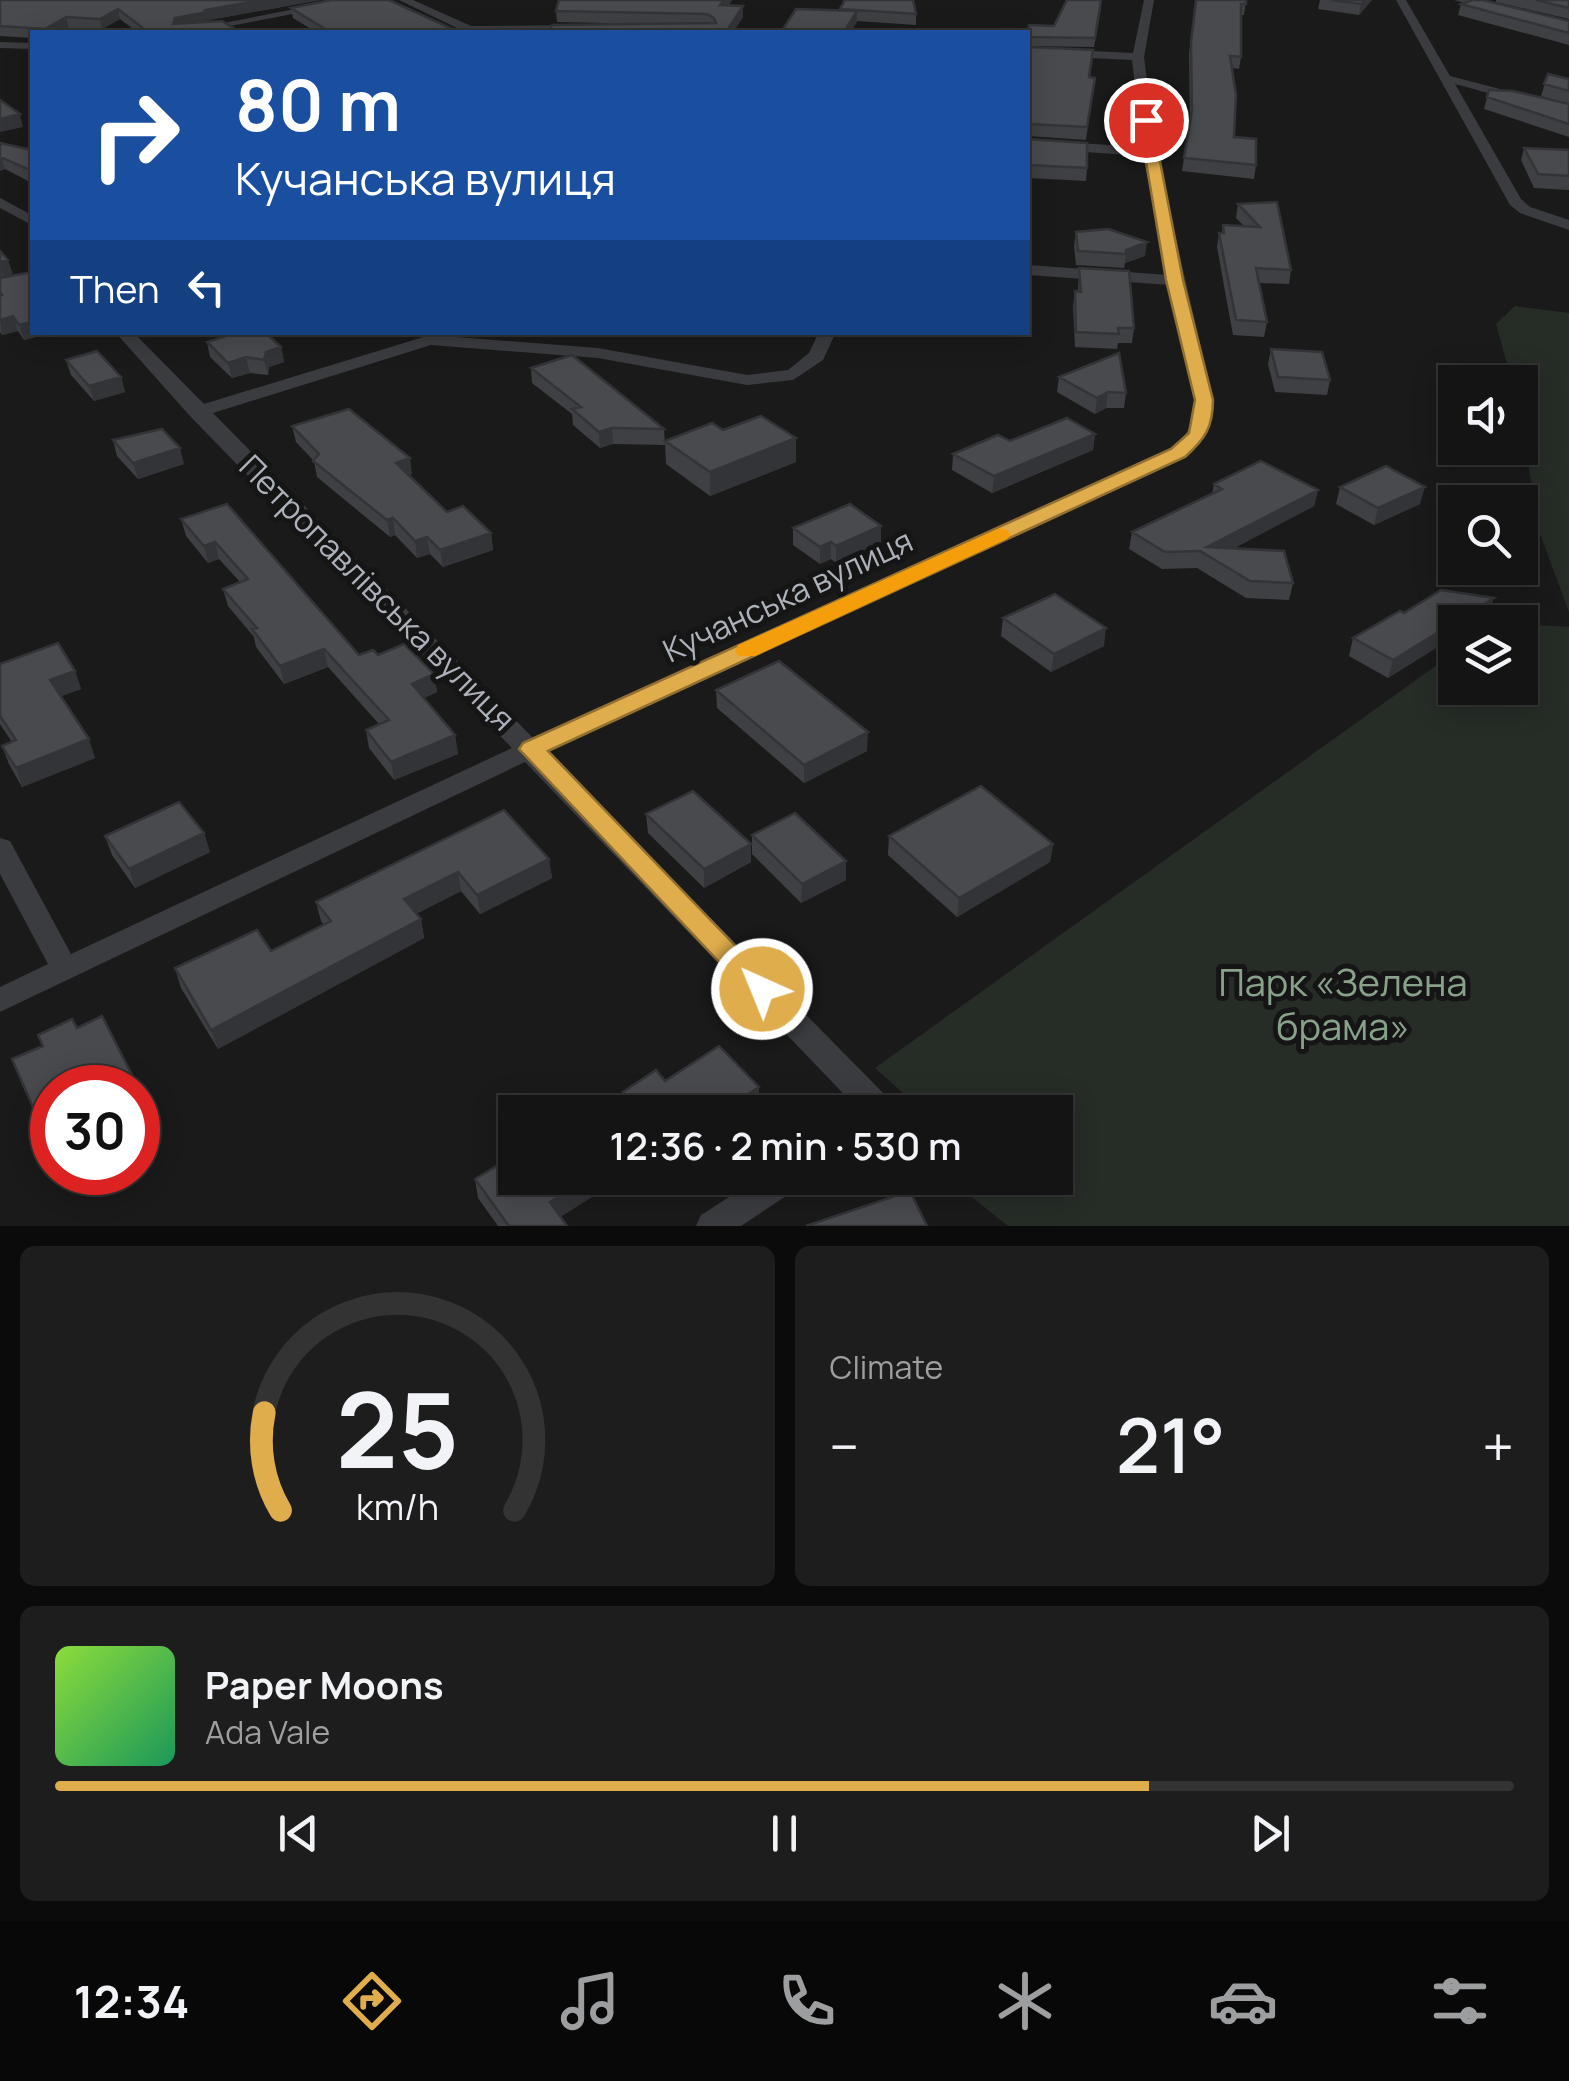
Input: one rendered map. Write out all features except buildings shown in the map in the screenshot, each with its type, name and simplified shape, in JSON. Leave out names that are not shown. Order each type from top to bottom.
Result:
[{"type":"street","points":[[195,30],[360,0]]},
{"type":"street","points":[[404,0],[465,30]]},
{"type":"street","name":"Кучанська вулиця","points":[[0,1000],[532,749],[1178,453],[1197,436],[1204,418],[1204,400],[1174,280],[1149,152],[1138,57],[1149,0]]},
{"type":"street","points":[[1401,0],[1515,202],[1525,210],[1569,225]]},
{"type":"street","points":[[1460,0],[1508,12]]},
{"type":"street","points":[[509,30],[594,28]]},
{"type":"street","points":[[0,45],[30,46]]},
{"type":"street","points":[[1030,51],[1138,57]]},
{"type":"street","points":[[1445,78],[1569,111]]},
{"type":"street","points":[[1030,144],[1149,152]]},
{"type":"street","points":[[0,202],[30,219]]},
{"type":"street","points":[[1030,270],[1174,280]]},
{"type":"street","name":"Петропавлівська вулиця","points":[[126,335],[865,1095]]},
{"type":"street","points":[[197,412],[430,340],[598,353],[748,380],[793,375],[817,356],[827,335]]},
{"type":"street","points":[[0,848],[65,969]]},
{"type":"street","points":[[714,1226],[760,1195]]},
{"type":"green space","points":[[1515,306],[1569,313],[1569,612],[1539,531],[1538,485],[1532,485],[1529,465],[1538,465],[1538,365],[1507,365],[1496,324]]},
{"type":"green space","name":"Парк «Зелена брама»","points":[[1538,625],[1569,627],[1569,1226],[1008,1226],[969,1195],[1073,1195],[1073,1095],[905,1095],[875,1068],[1438,664],[1438,705],[1538,705]]},
{"type":"slow traffic","points":[[747,651],[1000,535]]},
{"type":"route","points":[[762,989],[532,749],[1178,453],[1197,436],[1204,418],[1204,400],[1174,280],[1146,120]]}]
